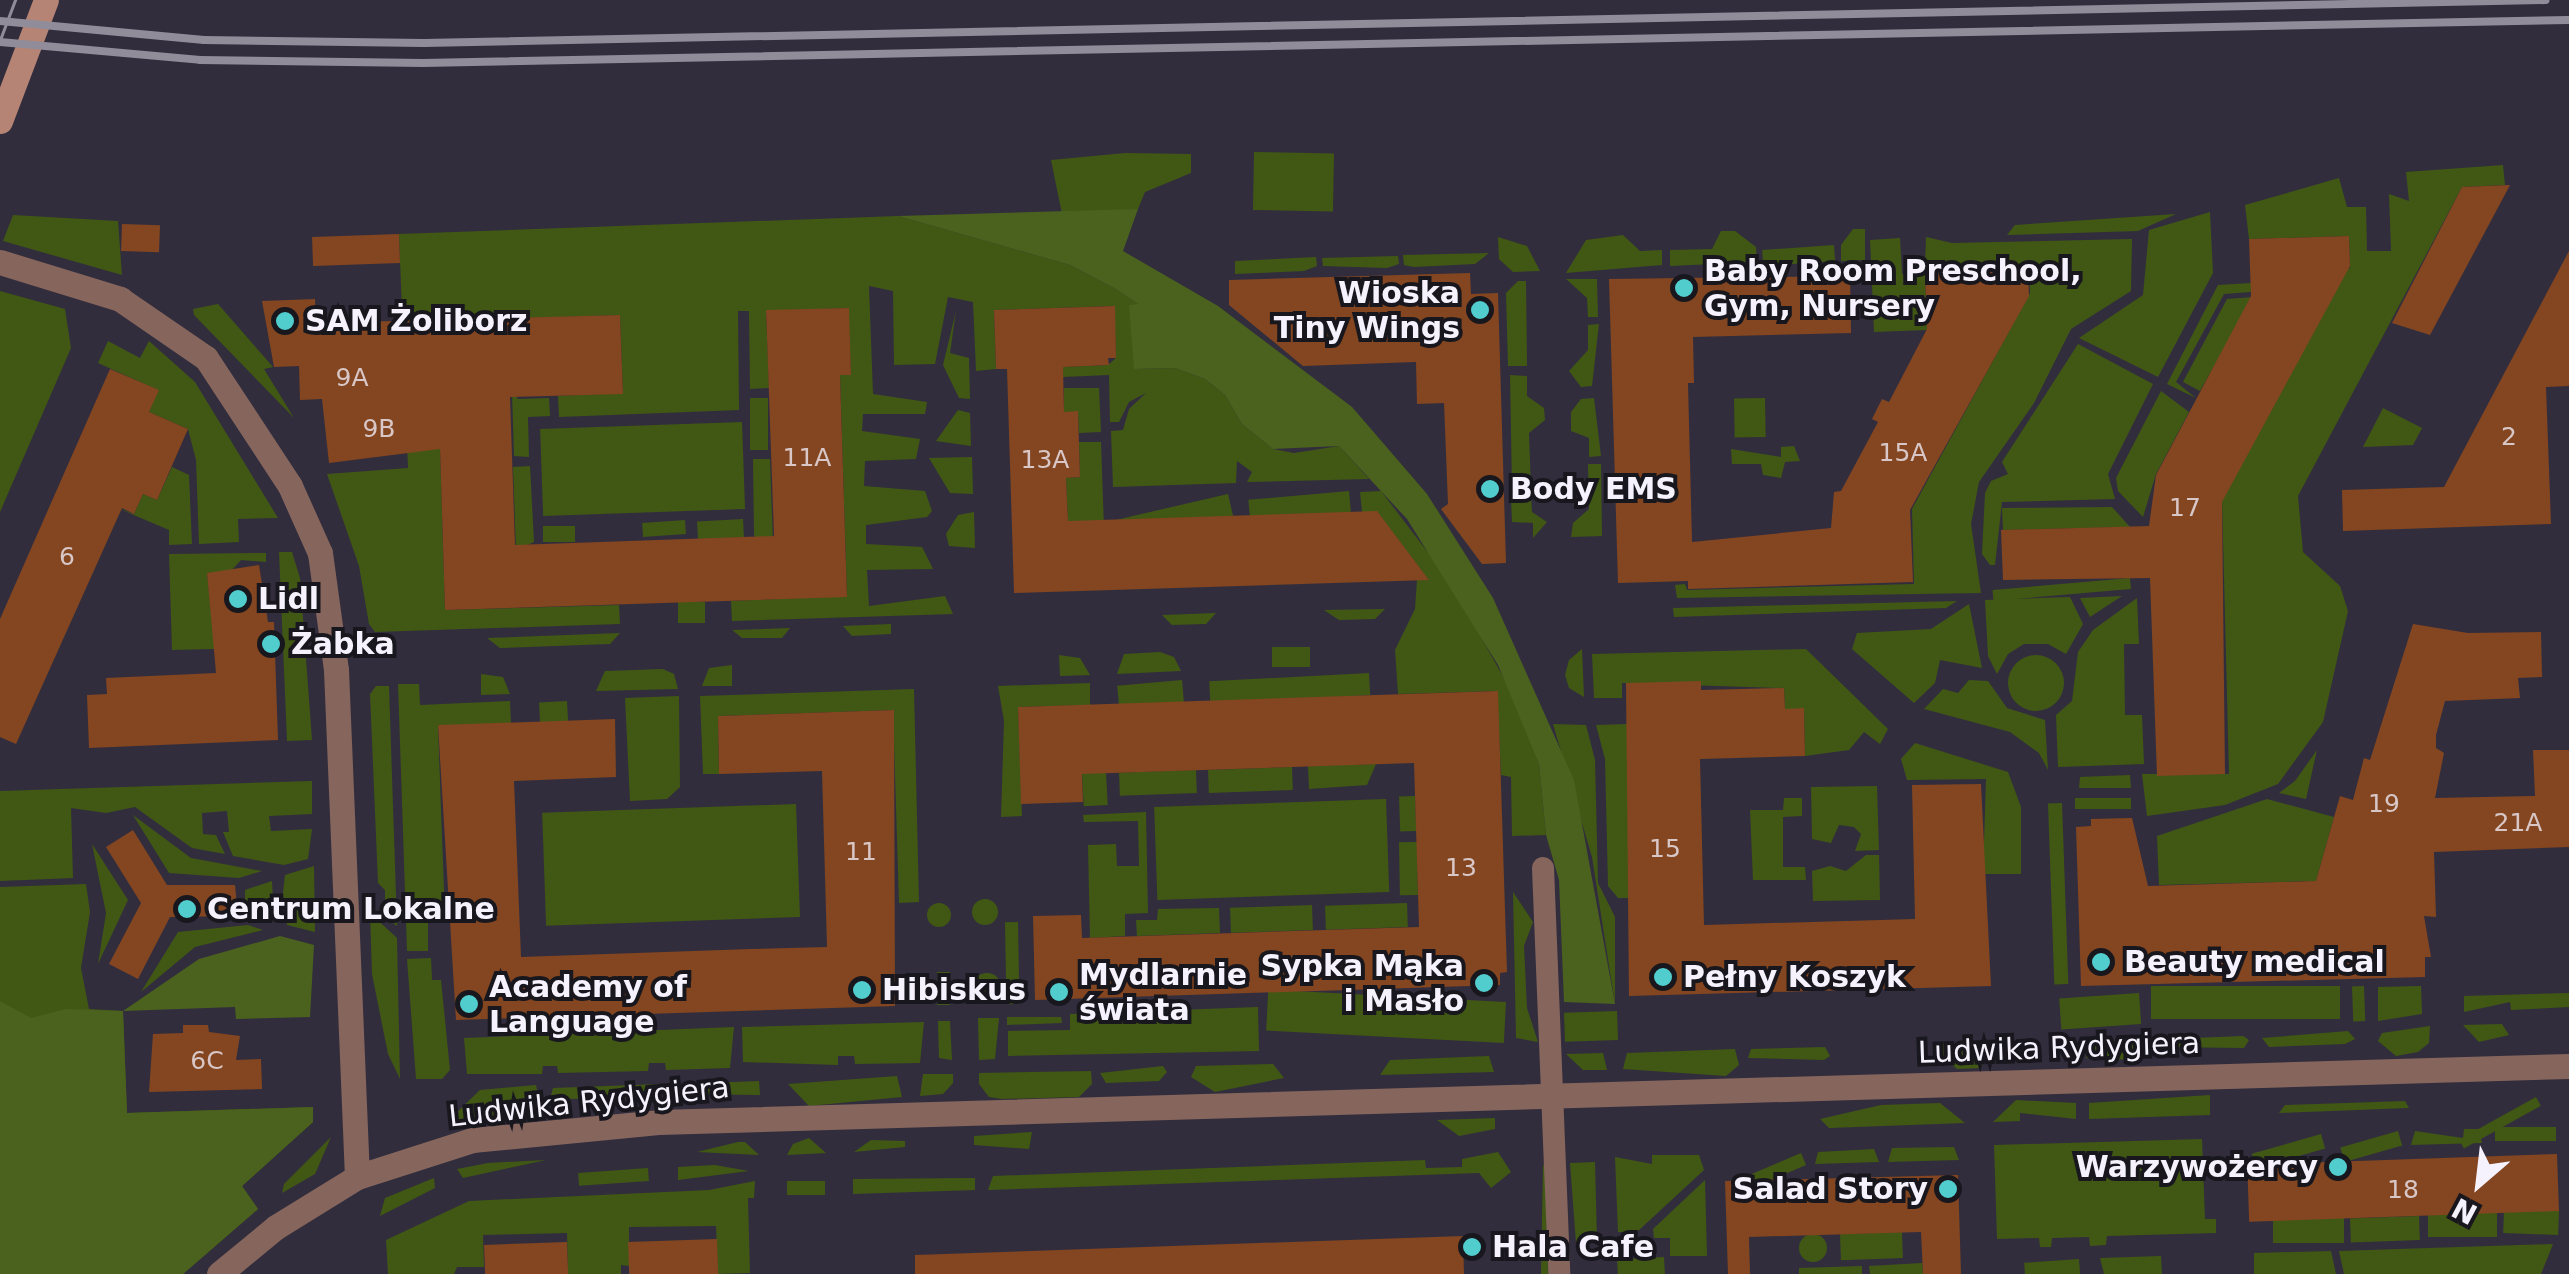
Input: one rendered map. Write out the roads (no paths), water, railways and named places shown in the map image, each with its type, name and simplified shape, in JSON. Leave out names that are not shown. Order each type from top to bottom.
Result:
[{"type":"main road","points":[[0,121],[46,0]]},
{"type":"street","points":[[0,262],[120,299],[206,358],[290,486],[320,553],[336,670],[356,1177]]},
{"type":"street","points":[[1543,868],[1560,1274]]},
{"type":"street","name":"Ludwika Rydygiera","points":[[219,1274],[276,1227],[356,1177],[472,1140],[658,1122],[2568,1066]]},
{"type":"tram line","points":[[0,40],[15,0]]},
{"type":"railway","points":[[0,21],[204,40],[424,43],[2546,0]]},
{"type":"railway","points":[[0,42],[200,60],[423,63],[2569,20]]},
{"type":"place","name":"Baby Room Preschool, Gym, Nursery","points":[[1684,288]]},
{"type":"place","name":"Wioska Tiny Wings","points":[[1480,310]]},
{"type":"place","name":"SAM Żoliborz","points":[[285,321]]},
{"type":"place","name":"Body EMS","points":[[1490,489]]},
{"type":"place","name":"Lidl","points":[[238,599]]},
{"type":"place","name":"Żabka","points":[[271,644]]},
{"type":"place","name":"Centrum Lokalne","points":[[187,909]]},
{"type":"place","name":"Beauty medical","points":[[2101,962]]},
{"type":"place","name":"Pełny Koszyk","points":[[1663,977]]},
{"type":"place","name":"Sypka Mąka i Masło","points":[[1484,983]]},
{"type":"place","name":"Hibiskus","points":[[862,990]]},
{"type":"place","name":"Mydlarnie świata","points":[[1059,992]]},
{"type":"place","name":"Academy of Language","points":[[469,1004]]},
{"type":"place","name":"Warzywożercy","points":[[2338,1167]]},
{"type":"place","name":"Salad Story","points":[[1948,1189]]},
{"type":"place","name":"Hala Cafe","points":[[1472,1247]]}]
